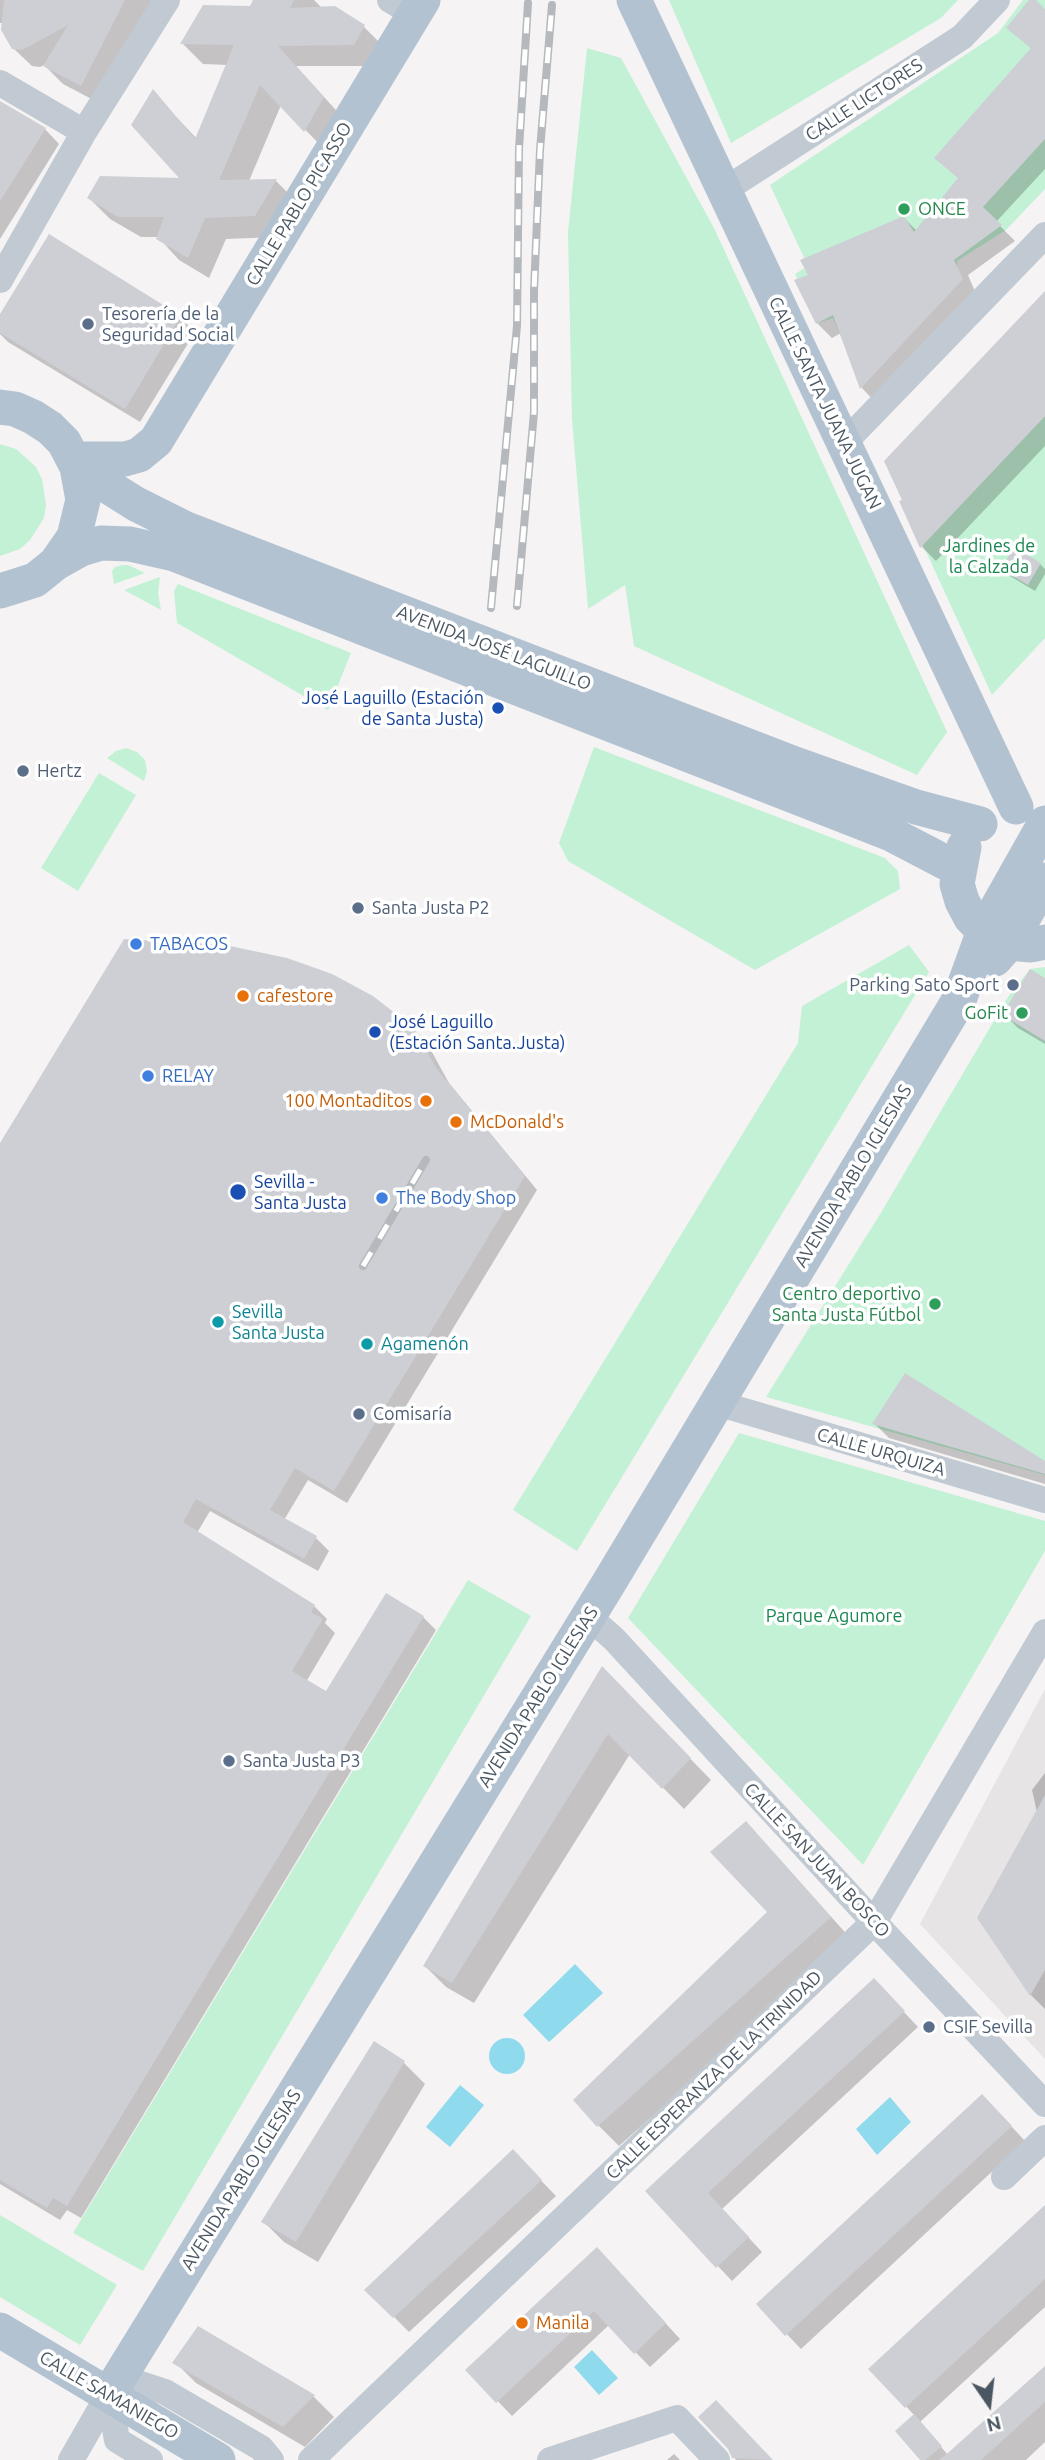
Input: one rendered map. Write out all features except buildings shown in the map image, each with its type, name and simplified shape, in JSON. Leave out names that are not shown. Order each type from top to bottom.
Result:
[{"type":"main road","name":"CALLE SANTA JUANA JUGAN","points":[[634,0],[844,443],[1035,813]]},
{"type":"main road","name":"CALLE PABLO PICASSO","points":[[76,463],[125,459],[148,449],[156,441],[409,5]]},
{"type":"main road","points":[[0,407],[15,409],[50,428],[64,442],[76,463],[83,499],[79,521],[74,537],[56,563]]},
{"type":"main road","points":[[156,441],[149,456],[147,488],[152,504],[179,535]]},
{"type":"main road","points":[[76,463],[179,535]]},
{"type":"main road","points":[[0,591],[35,580],[56,563],[81,549],[101,543],[130,544],[179,535]]},
{"type":"main road","name":"AVENIDA JOSÉ LAGUILLO","points":[[179,535],[786,777]]},
{"type":"main road","points":[[786,777],[980,824]]},
{"type":"main road","points":[[786,777],[958,869]]},
{"type":"main road","points":[[997,937],[1035,813],[997,813],[980,824],[964,845],[957,884],[971,918],[997,937],[1031,945],[1045,942]]},
{"type":"main road","points":[[997,937],[1045,880]]},
{"type":"main road","name":"AVENIDA PABLO IGLESIAS","points":[[109,2394],[588,1616],[997,937]]},
{"type":"main road","name":"CALLE SAMANIEGO","points":[[0,2330],[218,2460]]},
{"type":"street","points":[[0,280],[84,132],[167,0]]},
{"type":"street","name":"CALLE LICTORES","points":[[723,191],[962,37],[997,0]]},
{"type":"street","points":[[0,83],[84,132]]},
{"type":"street","points":[[844,443],[1045,235]]},
{"type":"street","name":"CALLE URQUIZA","points":[[717,1403],[1045,1500]]},
{"type":"street","name":"CALLE SAN JUAN BOSCO","points":[[588,1616],[614,1639],[1045,2104]]},
{"type":"street","name":"CALLE ESPERANZA DE LA TRINIDAD","points":[[311,2460],[874,1922],[1045,1632]]},
{"type":"street","points":[[1004,2176],[1045,2138]]},
{"type":"street","points":[[135,2351],[143,2369],[167,2393]]},
{"type":"street","points":[[71,2460],[109,2394],[138,2383],[167,2393],[261,2448],[271,2460]]},
{"type":"street","points":[[109,2394],[117,2440],[150,2460]]},
{"type":"street","points":[[550,2460],[677,2418],[717,2460]]},
{"type":"shaded area","points":[[1045,1689],[1045,2059],[920,1924]]},
{"type":"green space","points":[[669,0],[958,0],[941,18],[731,143]]},
{"type":"green space","name":"ONCE","points":[[1023,0],[1045,0],[1045,189],[1006,230],[957,261],[958,280],[861,385],[833,318],[818,323],[795,274],[808,266],[770,185],[998,33]]},
{"type":"green space","points":[[587,48],[621,58],[714,228],[947,732],[917,775],[634,646],[625,585],[588,609],[572,419],[568,232]]},
{"type":"green space","name":"Jardines de la Calzada","points":[[1045,416],[1045,638],[992,695],[923,545]]},
{"type":"green space","points":[[0,444],[16,449],[36,467],[42,479],[46,505],[44,518],[30,540],[20,549],[0,556]]},
{"type":"green space","points":[[123,565],[145,573],[114,584],[112,571]]},
{"type":"green space","points":[[160,577],[158,593],[161,610],[124,590]]},
{"type":"green space","points":[[178,584],[351,653],[328,710],[177,623],[174,591]]},
{"type":"green space","points":[[594,747],[885,858],[898,871],[900,889],[755,970],[568,861],[559,843]]},
{"type":"green space","points":[[126,748],[137,752],[145,760],[147,771],[144,781],[107,758]]},
{"type":"green space","points":[[99,773],[136,795],[78,891],[41,868]]},
{"type":"green space","points":[[909,945],[929,972],[577,1551],[513,1510],[798,1043],[802,1006]]},
{"type":"green space","name":"Centro deportivo Santa Justa Fútbol","points":[[1045,967],[1045,1475],[766,1397],[882,1211],[1008,997],[1030,969]]},
{"type":"green space","name":"Parque Agumore","points":[[739,1433],[1045,1521],[1045,1551],[863,1865],[628,1618]]},
{"type":"green space","points":[[468,1580],[531,1616],[143,2271],[73,2233]]},
{"type":"green space","points":[[0,2215],[117,2285],[80,2345],[0,2297]]},
{"type":"water","points":[[575,1964],[603,1993],[549,2042],[523,2015]]},
{"type":"water","points":[[507,2038],[520,2043],[525,2056],[520,2069],[507,2074],[494,2069],[489,2056],[494,2043]]},
{"type":"water","points":[[460,2085],[484,2105],[450,2147],[426,2127]]},
{"type":"water","points":[[890,2097],[911,2122],[877,2155],[856,2129]]},
{"type":"water","points":[[592,2350],[618,2378],[599,2395],[574,2367]]},
{"type":"railway","points":[[491,608],[517,326],[519,149],[528,3]]},
{"type":"railway","points":[[517,606],[534,412],[534,291],[540,150],[552,5]]},
{"type":"railway","points":[[363,1266],[426,1160]]},
{"type":"place","name":"ONCE","points":[[904,209]]},
{"type":"place","name":"Tesorería de la Seguridad Social","points":[[88,324]]},
{"type":"place","name":"José Laguillo (Estación de Santa Justa)","points":[[498,708]]},
{"type":"place","name":"Hertz","points":[[23,771]]},
{"type":"place","name":"Santa Justa P2","points":[[358,908]]},
{"type":"place","name":"TABACOS","points":[[136,944]]},
{"type":"place","name":"Parking Sato Sport","points":[[1013,985]]},
{"type":"place","name":"cafestore","points":[[243,996]]},
{"type":"place","name":"GoFit","points":[[1022,1013]]},
{"type":"place","name":"José Laguillo (Estación Santa.Justa)","points":[[375,1032]]},
{"type":"place","name":"RELAY","points":[[148,1076]]},
{"type":"place","name":"100 Montaditos","points":[[426,1101]]},
{"type":"place","name":"McDonald's","points":[[456,1122]]},
{"type":"place","name":"Sevilla - Santa Justa","points":[[238,1192]]},
{"type":"place","name":"The Body Shop","points":[[382,1198]]},
{"type":"place","name":"Centro deportivo Santa Justa Fútbol","points":[[935,1304]]},
{"type":"place","name":"Sevilla Santa Justa","points":[[218,1322]]},
{"type":"place","name":"Agamenón","points":[[367,1344]]},
{"type":"place","name":"Comisaría","points":[[359,1414]]},
{"type":"place","name":"Santa Justa P3","points":[[229,1761]]},
{"type":"place","name":"CSIF Sevilla","points":[[929,2027]]},
{"type":"place","name":"Manila","points":[[522,2323]]}]
